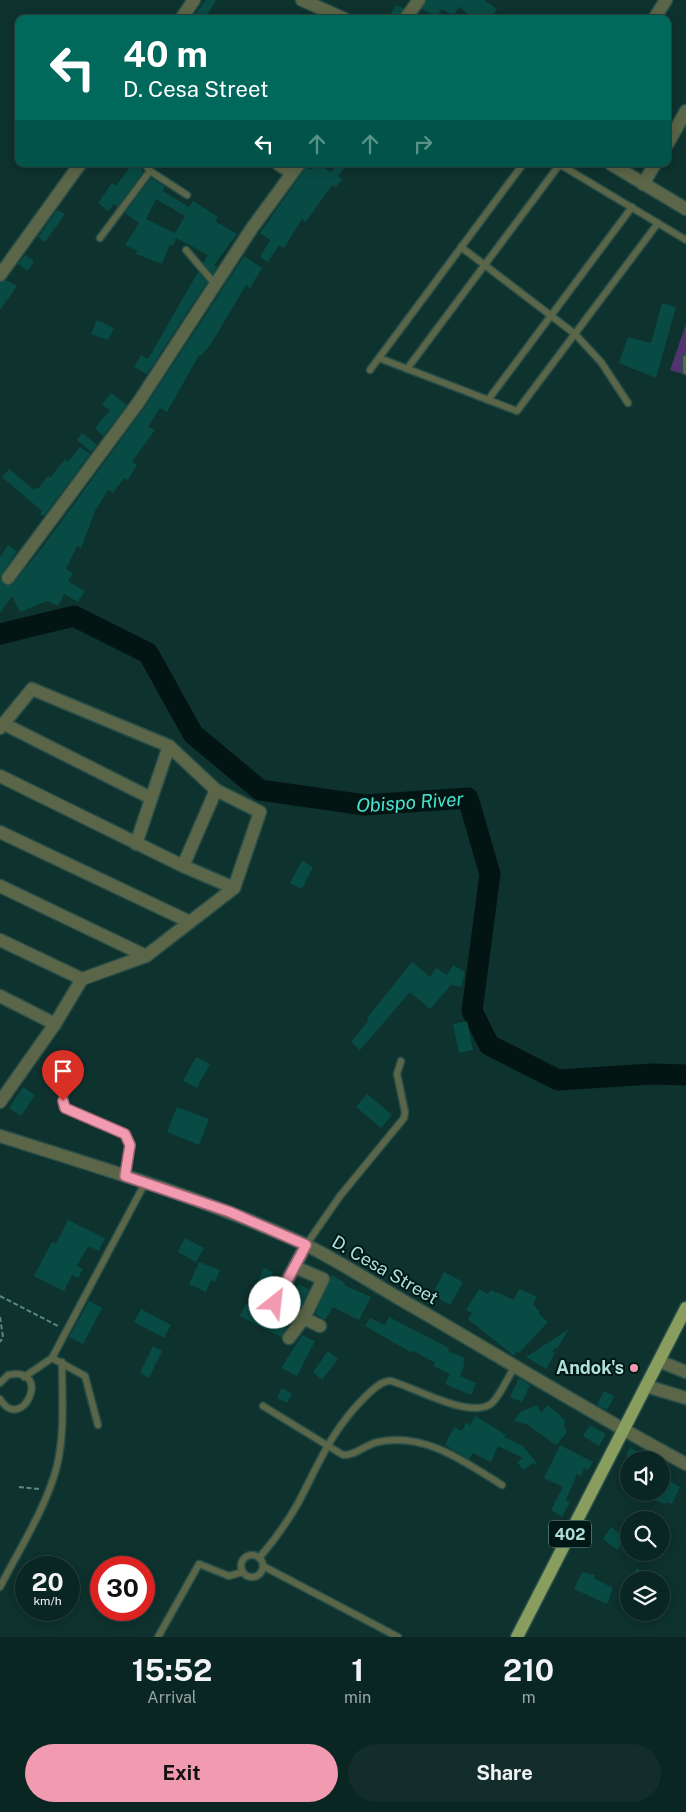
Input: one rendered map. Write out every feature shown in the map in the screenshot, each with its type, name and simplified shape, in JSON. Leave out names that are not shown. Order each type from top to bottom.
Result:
[{"type":"main road","name":"402","points":[[519,1636],[686,1308]]},
{"type":"street","points":[[184,15],[194,0]]},
{"type":"street","points":[[302,0],[335,15]]},
{"type":"street","points":[[408,15],[419,0]]},
{"type":"street","points":[[657,15],[666,0]]},
{"type":"street","points":[[671,138],[686,111]]},
{"type":"street","points":[[0,275],[78,167]]},
{"type":"street","points":[[616,167],[686,209]]},
{"type":"street","points":[[644,184],[653,167]]},
{"type":"street","points":[[8,578],[138,403],[215,284],[296,168]]},
{"type":"street","points":[[0,1102],[5,1086],[55,1024],[82,980],[146,956],[234,888],[260,812],[216,790],[169,746],[32,689],[2,726],[152,798]]},
{"type":"street","points":[[136,844],[169,746]]},
{"type":"street","points":[[0,776],[136,844],[234,888]]},
{"type":"street","points":[[183,866],[216,790]]},
{"type":"street","points":[[0,832],[190,922]]},
{"type":"street","points":[[0,886],[146,956]]},
{"type":"street","points":[[0,940],[82,980]]},
{"type":"street","points":[[0,997],[55,1024]]},
{"type":"street","name":"D. Cesa Street","points":[[0,1136],[230,1212],[306,1245],[516,1366],[623,1431],[686,1464]]},
{"type":"street","points":[[275,1303],[306,1245]]},
{"type":"street","points":[[289,1338],[304,1318],[323,1279],[295,1266]]},
{"type":"street","points":[[257,1296],[320,1326]]},
{"type":"street","points":[[659,1361],[686,1372]]},
{"type":"street","points":[[646,1386],[686,1398]]},
{"type":"lane","points":[[148,167],[187,195]]},
{"type":"lane","points":[[370,370],[521,167]]},
{"type":"lane","points":[[407,368],[557,167]]},
{"type":"lane","points":[[564,167],[686,240]]},
{"type":"lane","points":[[100,238],[150,170]]},
{"type":"lane","points":[[488,400],[632,207]]},
{"type":"lane","points":[[379,358],[518,411],[658,223]]},
{"type":"lane","points":[[461,247],[575,334],[601,362],[628,403]]},
{"type":"lane","points":[[186,250],[215,284]]},
{"type":"lane","points":[[686,358],[686,371]]},
{"type":"lane","points":[[306,1245],[340,1196],[404,1118],[405,1112],[397,1074],[401,1061]]},
{"type":"lane","points":[[68,1083],[63,1101],[65,1108],[125,1134],[130,1145],[125,1176]]},
{"type":"lane","points":[[0,1384],[8,1375],[24,1376],[52,1358],[65,1330],[145,1183]]},
{"type":"lane","points":[[52,1358],[85,1376],[98,1425]]},
{"type":"lane","points":[[0,1587],[48,1491],[57,1466],[61,1439],[62,1362]]},
{"type":"lane","points":[[259,1558],[296,1506],[339,1425],[372,1390],[387,1381],[461,1407],[475,1409],[493,1402],[516,1366]]},
{"type":"lane","points":[[0,1399],[12,1408],[18,1408],[28,1402],[31,1397],[31,1386],[24,1376]]},
{"type":"lane","points":[[262,1406],[328,1444],[342,1455],[347,1455],[379,1442],[416,1442],[436,1446],[502,1486]]},
{"type":"lane","points":[[243,1572],[244,1560],[252,1556],[259,1558],[263,1566],[398,1637]]},
{"type":"lane","points":[[158,1637],[199,1564],[229,1576],[243,1572],[253,1577],[261,1573],[263,1566]]},
{"type":"path","points":[[0,1296],[65,1330]]},
{"type":"path","points":[[0,1317],[3,1337],[0,1342]]},
{"type":"path","points":[[18,1487],[48,1491]]},
{"type":"shaded area","points":[[686,324],[686,375],[670,370]]},
{"type":"building","points":[[206,0],[216,0],[207,15],[195,14]]},
{"type":"building","points":[[427,0],[484,0],[497,9],[493,15],[470,15],[459,7],[454,15],[442,9],[438,15],[432,15],[422,9]]},
{"type":"building","points":[[396,5],[403,8],[399,15],[390,15]]},
{"type":"building","points":[[130,167],[140,167],[143,172],[117,207],[114,204],[108,211],[98,203],[112,183],[116,186]]},
{"type":"building","points":[[306,167],[311,170],[313,167],[324,167],[331,172],[336,167],[345,167],[338,176],[342,180],[335,187],[332,185],[306,222],[302,219],[284,248],[279,245],[268,262],[260,257],[270,240],[260,233]]},
{"type":"building","points":[[151,178],[165,187],[163,191],[189,207],[193,201],[218,217],[215,221],[237,234],[214,265],[217,267],[213,274],[203,263],[208,255],[176,238],[173,246],[170,244],[162,264],[136,254],[137,251],[125,245],[139,223],[125,213]],"holes":[[[156,199],[185,216],[175,233],[146,219]]]},
{"type":"building","points":[[57,210],[65,214],[45,242],[38,237]]},
{"type":"building","points":[[25,255],[34,261],[28,271],[18,264]]},
{"type":"building","points":[[244,256],[262,268],[250,288],[246,285],[211,344],[201,356],[199,355],[167,412],[160,408],[148,427],[155,430],[132,462],[137,465],[128,480],[124,478],[113,493],[108,490],[95,511],[81,548],[77,546],[66,569],[73,573],[68,581],[85,591],[78,602],[64,594],[58,606],[47,601],[20,612],[12,596],[0,613],[0,578],[4,585],[12,585],[41,549],[145,407]]},
{"type":"building","points":[[198,272],[207,282],[147,374],[134,367],[141,355],[148,359]]},
{"type":"building","points":[[6,280],[17,286],[0,310],[0,283]]},
{"type":"building","points":[[662,303],[676,307],[656,378],[619,363],[628,337],[651,343]]},
{"type":"building","points":[[97,320],[114,328],[108,340],[91,334]]},
{"type":"building","points":[[111,393],[127,405],[103,436],[95,428],[110,410],[102,405]]},
{"type":"building","points":[[82,433],[97,445],[91,452],[77,440]]},
{"type":"building","points":[[80,447],[90,454],[44,516],[40,514],[42,511],[2,477],[9,469],[34,490],[36,487],[38,489],[48,476],[50,478],[65,459],[68,462]]},
{"type":"building","points":[[8,545],[17,551],[0,577],[0,557]]},
{"type":"building","points":[[302,861],[313,867],[302,889],[290,883]]},
{"type":"building","points":[[412,962],[430,977],[436,968],[447,975],[453,965],[465,972],[461,987],[451,985],[430,1009],[410,992],[360,1050],[351,1042],[369,1020],[367,1018]]},
{"type":"building","points":[[467,1021],[473,1050],[459,1053],[453,1024]]},
{"type":"building","points":[[196,1057],[210,1064],[197,1088],[183,1081]]},
{"type":"building","points":[[23,1087],[35,1095],[21,1116],[9,1108]]},
{"type":"building","points":[[367,1094],[392,1115],[381,1128],[356,1107]]},
{"type":"building","points":[[177,1107],[209,1119],[199,1145],[167,1132]]},
{"type":"building","points":[[68,1220],[105,1238],[99,1251],[88,1246],[77,1266],[83,1269],[78,1278],[72,1275],[64,1291],[34,1276],[52,1242],[56,1244]]},
{"type":"building","points":[[185,1238],[204,1248],[196,1262],[178,1252]]},
{"type":"building","points":[[199,1262],[220,1270],[215,1282],[211,1280],[206,1292],[189,1284]]},
{"type":"building","points":[[264,1268],[273,1272],[264,1291],[255,1287]]},
{"type":"building","points":[[444,1272],[463,1282],[450,1305],[432,1295]]},
{"type":"building","points":[[332,1275],[345,1283],[344,1285],[371,1297],[359,1320],[333,1307],[325,1320],[315,1314]]},
{"type":"building","points":[[299,1284],[309,1290],[300,1308],[289,1302]]},
{"type":"building","points":[[479,1289],[488,1294],[491,1290],[514,1300],[519,1289],[529,1293],[537,1297],[533,1304],[540,1312],[539,1314],[548,1322],[519,1353],[516,1351],[514,1356],[468,1319],[472,1313],[466,1310]]},
{"type":"building","points":[[89,1301],[102,1308],[83,1344],[69,1337]]},
{"type":"building","points":[[246,1304],[288,1325],[281,1337],[240,1316]]},
{"type":"building","points":[[141,1309],[171,1325],[164,1338],[134,1322]]},
{"type":"building","points":[[389,1317],[449,1348],[448,1351],[465,1358],[463,1362],[465,1364],[460,1376],[476,1383],[471,1395],[445,1384],[450,1374],[433,1366],[435,1363],[414,1351],[412,1353],[365,1326],[370,1318],[385,1325]]},
{"type":"building","points":[[569,1329],[558,1347],[552,1351],[555,1353],[546,1369],[526,1357]]},
{"type":"building","points":[[302,1335],[315,1341],[297,1376],[281,1368]]},
{"type":"building","points":[[153,1346],[162,1351],[149,1378],[140,1373]]},
{"type":"building","points":[[328,1351],[338,1359],[322,1380],[313,1372]]},
{"type":"building","points":[[519,1378],[530,1385],[522,1402],[510,1397]]},
{"type":"building","points":[[282,1388],[292,1394],[287,1403],[277,1398]]},
{"type":"building","points":[[604,1391],[614,1396],[607,1410],[597,1405]]},
{"type":"building","points":[[537,1405],[541,1413],[548,1405],[565,1420],[564,1427],[567,1432],[556,1445],[528,1425],[514,1421],[520,1412]]},
{"type":"building","points":[[475,1416],[506,1435],[504,1437],[523,1446],[538,1465],[533,1463],[523,1470],[517,1462],[523,1458],[498,1446],[491,1462],[473,1453],[469,1459],[445,1445],[454,1427],[462,1431],[466,1423],[470,1425]]},
{"type":"building","points":[[590,1425],[606,1434],[599,1446],[583,1436]]},
{"type":"building","points":[[560,1445],[593,1462],[588,1470],[584,1468],[581,1476],[577,1474],[566,1500],[570,1502],[562,1517],[551,1510],[563,1487],[544,1478]]},
{"type":"building","points":[[670,1481],[680,1487],[672,1504],[666,1502],[665,1504],[657,1501],[670,1501]]},
{"type":"building","points":[[611,1527],[620,1534],[620,1546],[617,1550],[603,1539]]},
{"type":"building","points":[[582,1572],[595,1575],[594,1578],[613,1588],[607,1604],[574,1589]]},
{"type":"waterway","name":"Obispo River","points":[[0,634],[74,616],[148,653],[193,734],[260,790],[365,805],[468,798],[490,874],[472,1011],[489,1045],[558,1080],[652,1074],[686,1075]]},
{"type":"place","name":"Andok's","points":[[634,1368]]},
{"type":"route","points":[[63,1101],[65,1108],[125,1134],[130,1145],[125,1176],[230,1212],[306,1245],[275,1303]]}]
